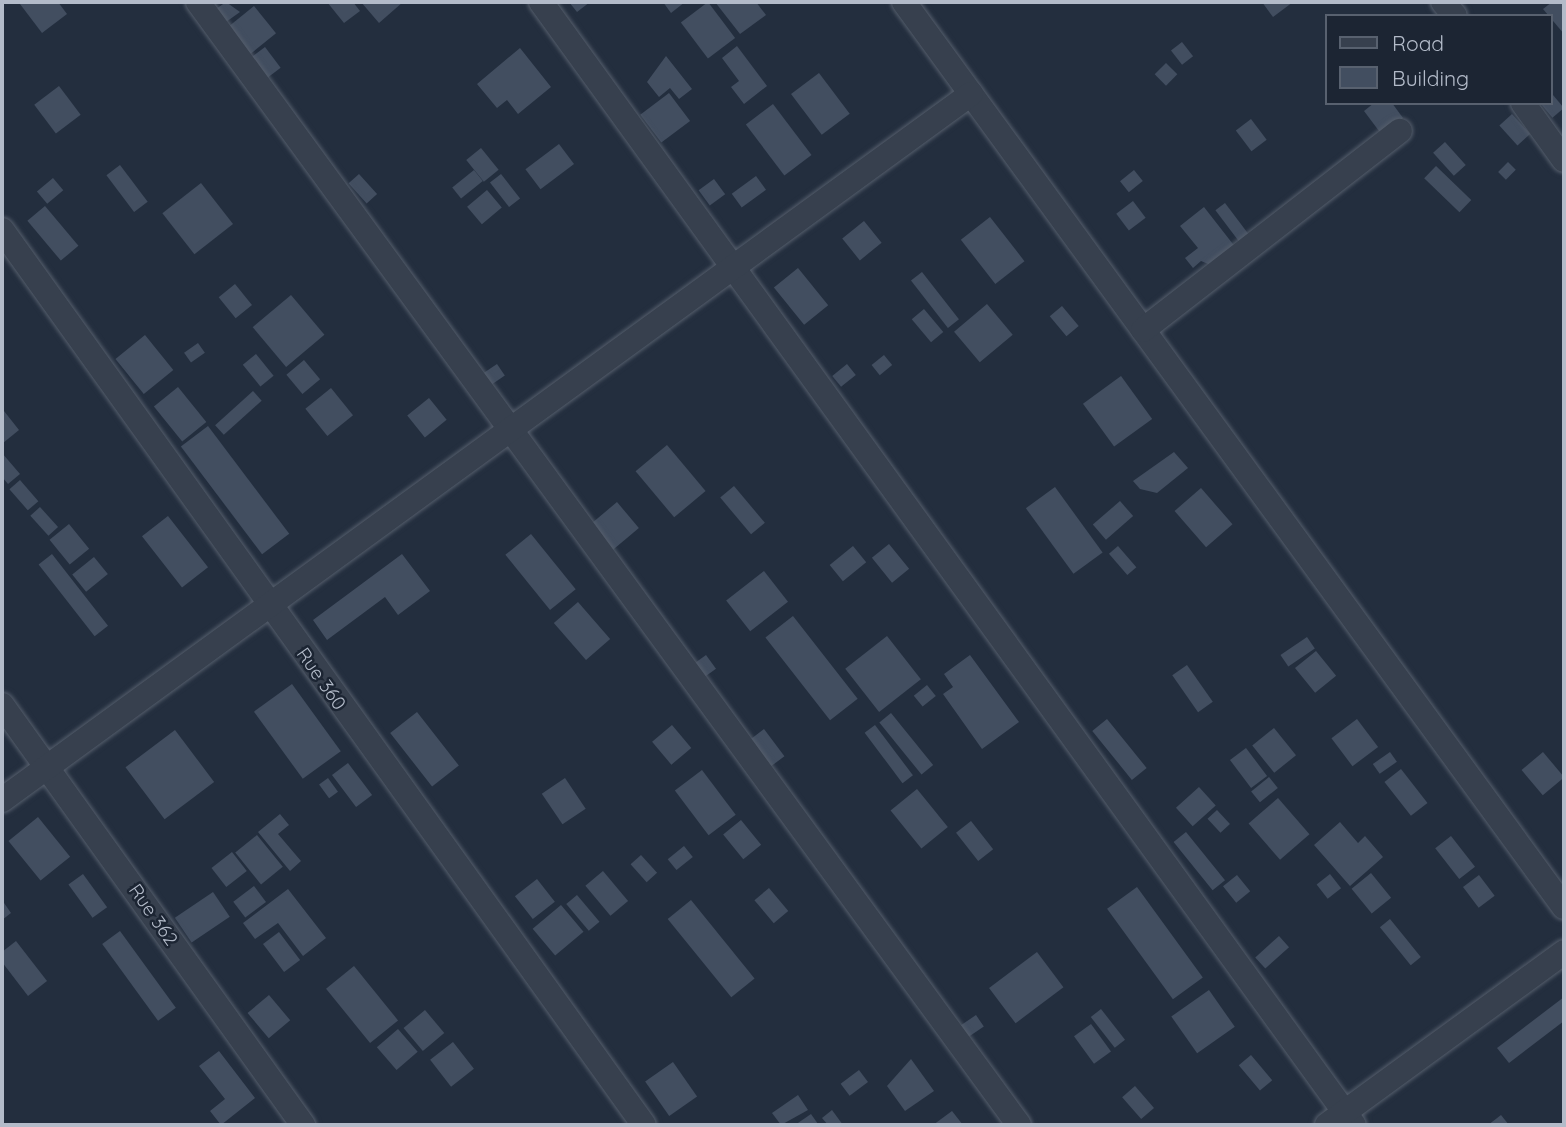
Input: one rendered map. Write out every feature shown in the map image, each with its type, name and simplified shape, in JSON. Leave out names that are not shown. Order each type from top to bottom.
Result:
[{"type":"street","points":[[198,2],[513,427],[1019,1125]]},
{"type":"street","points":[[541,2],[1342,1121],[1564,952]]},
{"type":"street","points":[[904,2],[1564,907]]},
{"type":"street","points":[[2,800],[971,94]]},
{"type":"street","points":[[1525,105],[1564,160]]},
{"type":"street","points":[[1143,330],[1400,131]]},
{"type":"street","name":"Rue 360","points":[[2,230],[268,605],[644,1125]]},
{"type":"street","name":"Rue 362","points":[[2,705],[303,1125]]},
{"type":"building","points":[[58,2],[67,14],[42,33],[20,4]]},
{"type":"building","points":[[226,2],[240,12],[226,22],[216,9]]},
{"type":"building","points":[[327,2],[353,2],[360,11],[344,23]]},
{"type":"building","points":[[361,2],[403,2],[379,23]]},
{"type":"building","points":[[569,2],[590,2],[577,12]]},
{"type":"building","points":[[663,2],[685,2],[671,13]]},
{"type":"building","points":[[708,2],[735,38],[708,58],[681,22]]},
{"type":"building","points":[[715,2],[756,2],[766,15],[740,34]]},
{"type":"building","points":[[1262,2],[1293,2],[1273,17]]},
{"type":"building","points":[[1552,2],[1564,2],[1564,34],[1552,20],[1552,14],[1547,14],[1543,9]]},
{"type":"building","points":[[254,6],[276,33],[250,54],[228,27]]},
{"type":"building","points":[[1182,42],[1193,56],[1182,65],[1171,51]]},
{"type":"building","points":[[737,46],[767,86],[744,104],[731,87],[739,81],[722,58]]},
{"type":"building","points":[[265,47],[281,68],[265,79],[250,58]]},
{"type":"building","points":[[520,48],[551,87],[518,114],[507,100],[497,108],[477,84]]},
{"type":"building","points":[[666,56],[692,89],[679,99],[670,88],[659,97],[647,82]]},
{"type":"building","points":[[1166,63],[1177,74],[1166,86],[1155,74]]},
{"type":"building","points":[[819,73],[850,114],[822,135],[791,94]]},
{"type":"building","points":[[59,86],[81,115],[56,133],[34,105]]},
{"type":"building","points":[[669,93],[690,121],[661,143],[640,115]]},
{"type":"building","points":[[1553,95],[1564,108],[1552,118],[1542,105],[1552,105]]},
{"type":"building","points":[[773,104],[812,155],[784,176],[746,124]]},
{"type":"building","points":[[1372,105],[1393,105],[1403,118],[1382,135],[1364,111]]},
{"type":"building","points":[[1512,114],[1530,134],[1517,145],[1499,125]]},
{"type":"building","points":[[1251,119],[1267,140],[1251,151],[1236,130]]},
{"type":"building","points":[[1445,142],[1466,165],[1454,176],[1433,153]]},
{"type":"building","points":[[559,144],[574,164],[541,189],[525,169]]},
{"type":"building","points":[[481,148],[499,170],[484,182],[466,160]]},
{"type":"building","points":[[1508,162],[1516,170],[1506,180],[1498,172]]},
{"type":"building","points":[[120,165],[148,202],[134,212],[106,175]]},
{"type":"building","points":[[1436,166],[1471,200],[1459,212],[1424,178]]},
{"type":"building","points":[[474,170],[483,181],[461,199],[452,188]]},
{"type":"building","points":[[1134,170],[1143,181],[1129,192],[1120,181]]},
{"type":"building","points":[[359,174],[377,194],[367,203],[349,183]]},
{"type":"building","points":[[501,174],[520,198],[509,207],[490,183]]},
{"type":"building","points":[[756,176],[766,190],[742,207],[732,194]]},
{"type":"building","points":[[53,178],[63,190],[47,204],[37,191]]},
{"type":"building","points":[[714,179],[725,194],[710,206],[699,190]]},
{"type":"building","points":[[201,183],[233,224],[194,254],[162,213]]},
{"type":"building","points":[[487,190],[502,208],[482,224],[467,207]]},
{"type":"building","points":[[1133,201],[1146,218],[1129,230],[1116,214]]},
{"type":"building","points":[[1225,203],[1251,237],[1241,245],[1215,210]]},
{"type":"building","points":[[45,206],[78,246],[61,261],[27,221]]},
{"type":"building","points":[[1204,207],[1236,248],[1213,266],[1201,261],[1193,268],[1185,258],[1198,248],[1180,226]]},
{"type":"building","points":[[990,217],[1024,261],[995,284],[961,240]]},
{"type":"building","points":[[864,221],[882,243],[860,260],[842,239]]},
{"type":"building","points":[[798,268],[828,305],[804,325],[774,288]]},
{"type":"building","points":[[922,272],[959,319],[948,328],[911,281]]},
{"type":"building","points":[[235,284],[252,305],[236,318],[219,297]]},
{"type":"building","points":[[291,295],[324,335],[286,367],[253,327]]},
{"type":"building","points":[[987,304],[1013,335],[980,362],[954,332]]},
{"type":"building","points":[[1062,306],[1079,326],[1066,336],[1050,316]]},
{"type":"building","points":[[924,309],[943,332],[931,342],[912,319]]},
{"type":"building","points":[[145,335],[173,370],[144,394],[115,359]]},
{"type":"building","points":[[198,343],[205,353],[191,363],[184,353]]},
{"type":"building","points":[[256,354],[274,376],[260,386],[243,365]]},
{"type":"building","points":[[884,355],[892,365],[880,375],[872,365]]},
{"type":"building","points":[[304,360],[320,379],[302,394],[286,375]]},
{"type":"building","points":[[497,364],[505,376],[490,386],[482,374]]},
{"type":"building","points":[[847,364],[856,375],[841,387],[832,376]]},
{"type":"building","points":[[1121,376],[1152,419],[1114,447],[1083,404]]},
{"type":"building","points":[[178,387],[206,422],[182,441],[154,407]]},
{"type":"building","points":[[331,388],[353,415],[327,436],[305,409]]},
{"type":"building","points":[[253,391],[262,401],[224,435],[215,425]]},
{"type":"building","points":[[429,398],[447,420],[425,437],[407,416]]},
{"type":"building","points":[[4,411],[19,430],[3,443],[2,412]]},
{"type":"building","points":[[208,426],[289,534],[262,554],[181,446]]},
{"type":"building","points":[[667,445],[706,491],[674,517],[636,471]]},
{"type":"building","points":[[1174,452],[1188,468],[1157,493],[1140,489],[1133,481]]},
{"type":"building","points":[[2,453],[20,474],[8,484],[2,477]]},
{"type":"building","points":[[20,480],[38,501],[28,510],[9,489]]},
{"type":"building","points":[[734,486],[765,523],[751,534],[720,498]]},
{"type":"building","points":[[1055,487],[1103,553],[1073,574],[1026,508]]},
{"type":"building","points":[[1201,488],[1232,524],[1206,547],[1175,511]]},
{"type":"building","points":[[1120,501],[1133,516],[1106,540],[1093,525]]},
{"type":"building","points":[[617,502],[639,528],[610,552],[588,526]]},
{"type":"building","points":[[40,507],[58,527],[48,536],[30,516]]},
{"type":"building","points":[[168,516],[208,567],[182,588],[142,536]]},
{"type":"building","points":[[69,524],[89,549],[70,565],[50,540]]},
{"type":"building","points":[[531,534],[576,589],[550,610],[505,555]]},
{"type":"building","points":[[889,544],[909,569],[892,583],[872,558]]},
{"type":"building","points":[[853,546],[866,562],[843,581],[830,565]]},
{"type":"building","points":[[1118,546],[1136,567],[1127,575],[1109,554]]},
{"type":"building","points":[[52,554],[108,626],[95,636],[39,564]]},
{"type":"building","points":[[402,554],[430,591],[398,615],[385,597],[327,640],[313,620]]},
{"type":"building","points":[[94,557],[108,574],[86,592],[72,575]]},
{"type":"building","points":[[764,571],[788,602],[750,631],[726,601]]},
{"type":"building","points":[[578,602],[610,639],[586,660],[554,623]]},
{"type":"building","points":[[793,616],[858,699],[830,720],[765,638]]},
{"type":"building","points":[[887,636],[921,679],[879,712],[845,669]]},
{"type":"building","points":[[1307,637],[1315,649],[1288,667],[1280,655]]},
{"type":"building","points":[[1316,651],[1336,676],[1315,693],[1295,668]]},
{"type":"building","points":[[706,655],[716,669],[704,678],[694,664]]},
{"type":"building","points":[[970,655],[1019,722],[982,749],[943,694],[953,687],[944,674]]},
{"type":"building","points":[[1187,665],[1213,702],[1198,712],[1172,675]]},
{"type":"building","points":[[292,684],[341,751],[303,779],[254,712]]},
{"type":"building","points":[[927,685],[936,696],[923,707],[914,696]]},
{"type":"building","points":[[417,712],[459,766],[432,787],[390,733]]},
{"type":"building","points":[[891,713],[933,765],[922,775],[879,722]]},
{"type":"building","points":[[1107,719],[1147,768],[1132,780],[1092,731]]},
{"type":"building","points":[[1357,719],[1378,747],[1353,766],[1331,738]]},
{"type":"building","points":[[672,725],[691,748],[671,765],[652,742]]},
{"type":"building","points":[[875,725],[913,775],[903,783],[865,733]]},
{"type":"building","points":[[1274,728],[1296,755],[1274,773],[1252,746]]},
{"type":"building","points":[[764,729],[784,756],[768,769],[747,742]]},
{"type":"building","points":[[175,730],[214,782],[165,819],[125,767]]},
{"type":"building","points":[[1246,748],[1267,776],[1251,788],[1230,760]]},
{"type":"building","points":[[1390,752],[1397,762],[1380,774],[1373,764]]},
{"type":"building","points":[[1543,752],[1564,777],[1543,795],[1522,770]]},
{"type":"building","points":[[348,763],[372,795],[356,807],[332,775]]},
{"type":"building","points":[[1401,769],[1427,803],[1411,816],[1384,782]]},
{"type":"building","points":[[702,770],[736,815],[709,835],[675,790]]},
{"type":"building","points":[[1269,777],[1278,788],[1260,802],[1251,791]]},
{"type":"building","points":[[328,778],[338,792],[329,798],[319,784]]},
{"type":"building","points":[[565,778],[586,809],[562,824],[542,794]]},
{"type":"building","points":[[1199,787],[1216,806],[1193,826],[1176,808]]},
{"type":"building","points":[[917,789],[948,827],[921,848],[891,810]]},
{"type":"building","points":[[1278,798],[1309,834],[1280,860],[1249,824]]},
{"type":"building","points":[[1217,810],[1230,824],[1220,833],[1207,819]]},
{"type":"building","points":[[280,814],[289,825],[278,834],[301,861],[290,871],[258,832]]},
{"type":"building","points":[[38,817],[70,857],[41,881],[8,841]]},
{"type":"building","points":[[741,820],[761,845],[743,859],[723,834]]},
{"type":"building","points":[[971,821],[993,849],[978,861],[956,833]]},
{"type":"building","points":[[1340,822],[1358,843],[1365,836],[1383,857],[1350,886],[1314,845]]},
{"type":"building","points":[[1186,832],[1225,880],[1213,890],[1174,842]]},
{"type":"building","points":[[257,835],[283,867],[261,884],[235,853]]},
{"type":"building","points":[[1451,836],[1475,867],[1459,879],[1435,848]]},
{"type":"building","points":[[684,846],[693,857],[676,870],[668,859]]},
{"type":"building","points":[[232,852],[247,871],[226,887],[212,868]]},
{"type":"building","points":[[641,855],[657,873],[647,882],[631,864]]},
{"type":"building","points":[[603,871],[628,901],[610,916],[585,886]]},
{"type":"building","points":[[1371,873],[1391,898],[1372,914],[1352,889]]},
{"type":"building","points":[[83,874],[107,907],[93,918],[68,885]]},
{"type":"building","points":[[1330,874],[1341,888],[1328,899],[1317,884]]},
{"type":"building","points":[[1237,875],[1250,891],[1236,903],[1223,886]]},
{"type":"building","points":[[1479,875],[1495,896],[1479,908],[1463,887]]},
{"type":"building","points":[[537,879],[555,902],[533,919],[515,896]]},
{"type":"building","points":[[254,886],[266,902],[245,918],[233,902]]},
{"type":"building","points":[[1137,887],[1203,978],[1173,999],[1107,909]]},
{"type":"building","points":[[769,888],[788,911],[774,923],[754,900]]},
{"type":"building","points":[[288,889],[326,938],[303,956],[278,923],[255,939],[243,923]]},
{"type":"building","points":[[213,892],[230,917],[192,943],[175,918]]},
{"type":"building","points":[[577,895],[599,922],[589,931],[566,904]]},
{"type":"building","points":[[2,900],[11,913],[2,920]]},
{"type":"building","points":[[691,900],[755,978],[731,997],[668,919]]},
{"type":"building","points":[[561,905],[583,932],[555,956],[533,929]]},
{"type":"building","points":[[1390,919],[1421,957],[1411,965],[1380,927]]},
{"type":"building","points":[[120,931],[176,1008],[158,1021],[102,944]]},
{"type":"building","points":[[279,932],[300,960],[284,972],[263,944]]},
{"type":"building","points":[[1279,936],[1289,947],[1265,969],[1255,957]]},
{"type":"building","points":[[16,941],[47,981],[28,996],[2,962],[2,952]]},
{"type":"building","points":[[1037,952],[1063,987],[1016,1023],[989,988]]},
{"type":"building","points":[[354,966],[398,1020],[370,1043],[326,989]]},
{"type":"building","points":[[1209,990],[1235,1027],[1197,1053],[1171,1016]]},
{"type":"building","points":[[269,995],[290,1020],[269,1038],[248,1013]]},
{"type":"building","points":[[1564,997],[1564,1021],[1509,1063],[1497,1048]]},
{"type":"building","points":[[1101,1009],[1125,1040],[1115,1048],[1091,1017]]},
{"type":"building","points":[[425,1010],[444,1033],[423,1051],[404,1028]]},
{"type":"building","points":[[976,1015],[984,1027],[964,1040],[956,1028]]},
{"type":"building","points":[[1091,1024],[1111,1052],[1094,1064],[1074,1036]]},
{"type":"building","points":[[398,1029],[418,1052],[397,1070],[377,1047]]},
{"type":"building","points":[[453,1042],[474,1069],[451,1087],[430,1060]]},
{"type":"building","points":[[219,1051],[255,1098],[221,1125],[210,1111],[225,1099],[199,1066]]},
{"type":"building","points":[[1251,1055],[1272,1080],[1260,1091],[1239,1065]]},
{"type":"building","points":[[911,1059],[934,1091],[905,1111],[887,1086]]},
{"type":"building","points":[[673,1062],[697,1096],[669,1116],[645,1082]]},
{"type":"building","points":[[859,1070],[868,1082],[850,1096],[841,1084]]},
{"type":"building","points":[[1135,1086],[1154,1108],[1141,1119],[1122,1097]]},
{"type":"building","points":[[798,1095],[808,1110],[781,1125],[772,1113]]},
{"type":"building","points":[[832,1110],[843,1125],[828,1125],[822,1118]]},
{"type":"building","points":[[952,1111],[963,1125],[933,1125]]},
{"type":"building","points":[[811,1114],[818,1124],[795,1125]]},
{"type":"building","points":[[1501,1115],[1509,1125],[1488,1125]]}]
